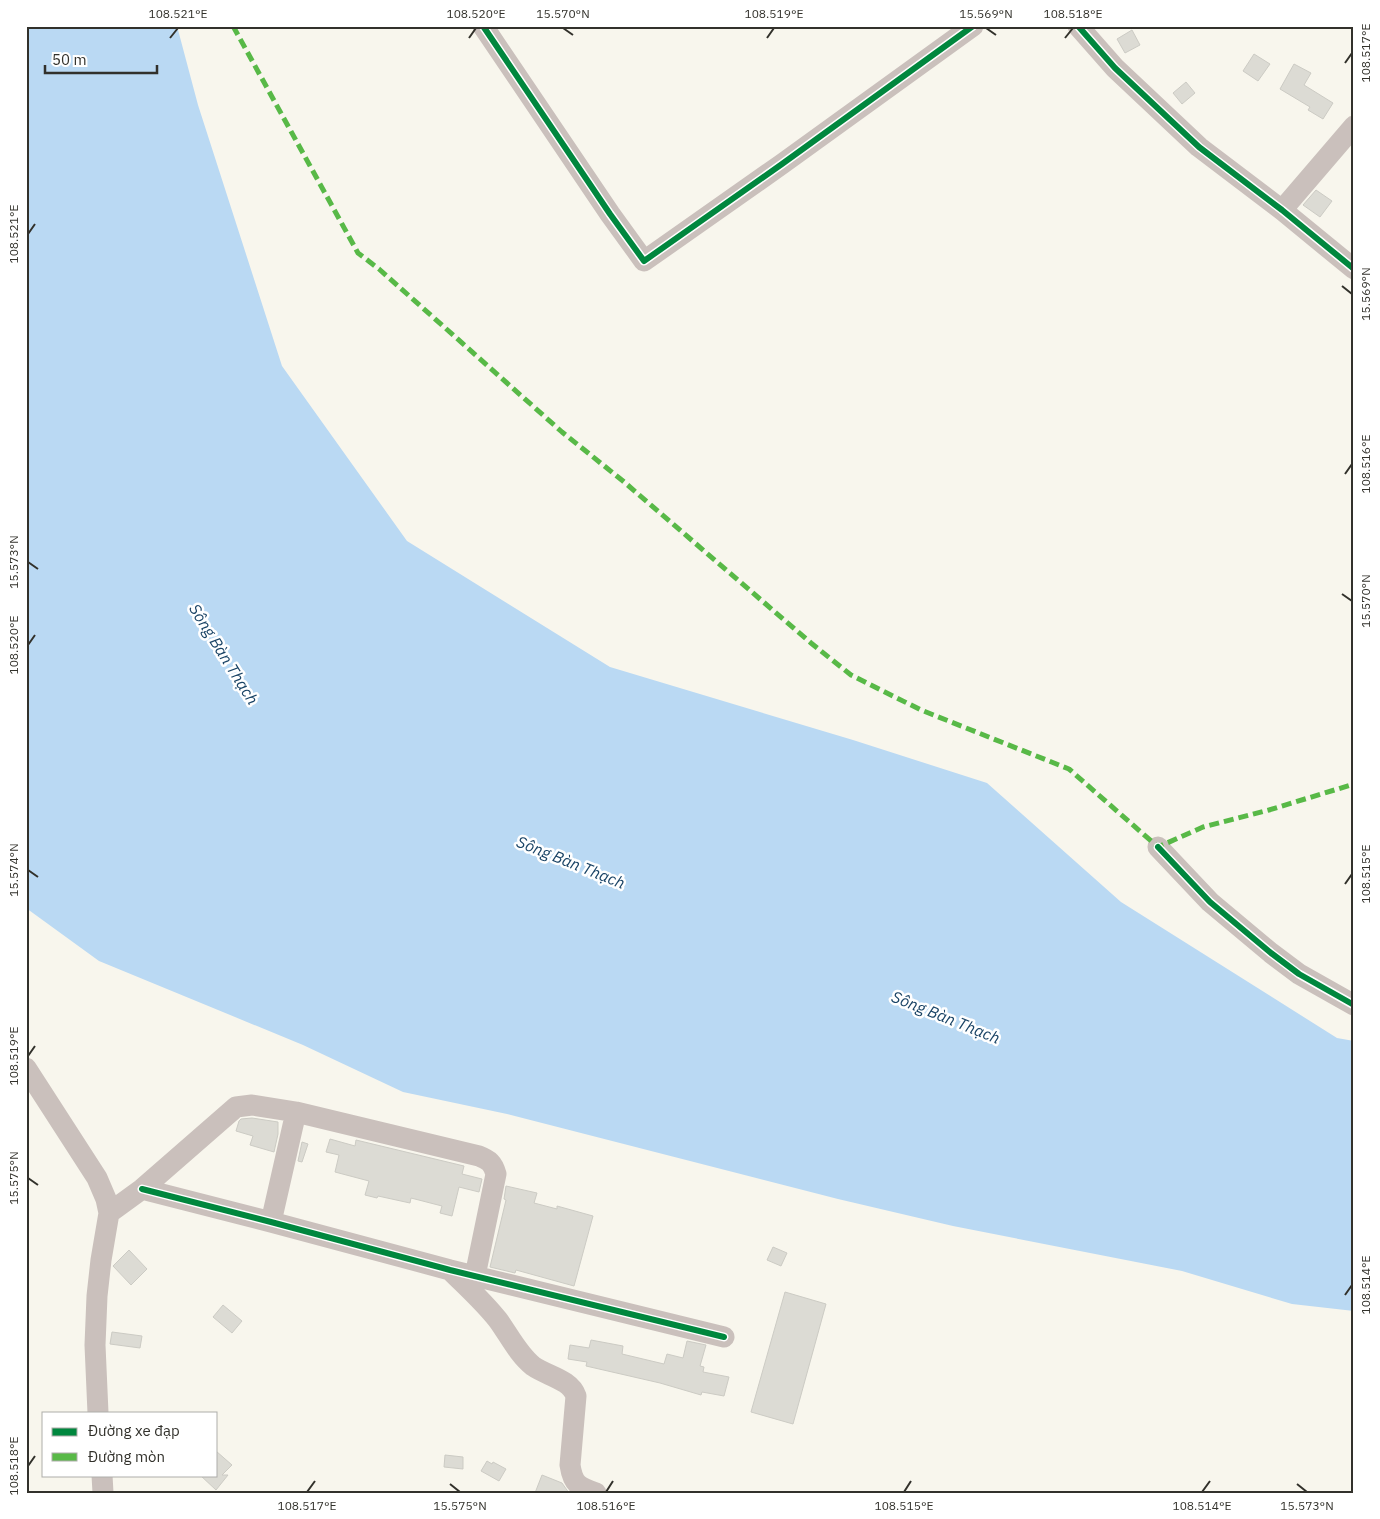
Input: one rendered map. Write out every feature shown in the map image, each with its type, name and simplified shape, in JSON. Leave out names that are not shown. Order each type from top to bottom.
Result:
[{"type":"street","points":[[483,26],[644,261],[973,26]]},
{"type":"street","points":[[1078,26],[1115,68],[1199,146],[1354,269]]},
{"type":"street","points":[[1282,210],[1354,126]]},
{"type":"street","points":[[1158,847],[1210,902],[1272,953],[1299,974],[1354,1005]]},
{"type":"street","points":[[26,1068],[97,1178],[106,1199],[109,1213],[97,1296],[95,1345],[98,1412]]},
{"type":"street","points":[[109,1213],[142,1189],[236,1107],[252,1105],[296,1112],[479,1156],[487,1159],[494,1165],[496,1174],[474,1276]]},
{"type":"street","points":[[271,1222],[296,1112]]},
{"type":"street","points":[[142,1189],[450,1270],[724,1337]]},
{"type":"street","points":[[450,1270],[497,1318],[526,1359],[545,1373],[568,1384],[574,1390],[576,1396],[570,1466],[571,1475],[575,1483],[582,1488],[596,1493]]},
{"type":"street","points":[[102,1476],[103,1493]]},
{"type":"water","name":"Sông Bàn Thạch","points":[[26,26],[177,26],[198,105],[282,366],[407,541],[610,667],[853,740],[987,783],[1121,902],[1337,1038],[1354,1041],[1354,1311],[1292,1304],[1182,1271],[953,1226],[838,1199],[507,1114],[403,1092],[303,1045],[99,961],[26,908]]},
{"type":"building","points":[[1132,30],[1140,45],[1125,53],[1117,39]]},
{"type":"building","points":[[1254,54],[1270,64],[1258,81],[1243,71]]},
{"type":"building","points":[[1294,64],[1311,73],[1304,85],[1333,103],[1323,119],[1308,110],[1310,107],[1280,89]]},
{"type":"building","points":[[1186,82],[1195,93],[1182,104],[1173,93]]},
{"type":"building","points":[[1316,190],[1332,201],[1320,217],[1303,205]]},
{"type":"building","points":[[252,1118],[278,1122],[278,1134],[274,1152],[250,1145],[253,1136],[236,1131],[241,1119]]},
{"type":"building","points":[[330,1139],[355,1146],[356,1140],[464,1166],[462,1174],[482,1179],[479,1192],[459,1187],[452,1216],[440,1213],[442,1206],[411,1198],[410,1203],[365,1195],[369,1181],[335,1172],[339,1155],[326,1152]]},
{"type":"building","points":[[302,1142],[308,1144],[302,1162],[298,1161]]},
{"type":"building","points":[[506,1186],[537,1193],[534,1203],[557,1209],[557,1206],[593,1216],[574,1286],[516,1270],[515,1273],[490,1267],[506,1200],[504,1199]]},
{"type":"building","points":[[773,1247],[787,1253],[781,1266],[767,1260]]},
{"type":"building","points":[[129,1250],[147,1269],[131,1285],[113,1266]]},
{"type":"building","points":[[785,1292],[826,1304],[793,1424],[751,1412]]},
{"type":"building","points":[[223,1305],[242,1321],[232,1333],[213,1317]]},
{"type":"building","points":[[112,1332],[142,1336],[140,1348],[110,1344]]},
{"type":"building","points":[[591,1340],[623,1346],[622,1354],[664,1364],[667,1354],[683,1358],[687,1341],[706,1345],[700,1366],[704,1367],[703,1372],[729,1377],[724,1396],[702,1392],[701,1395],[660,1383],[586,1366],[587,1362],[568,1359],[570,1345],[589,1348]]},
{"type":"building","points":[[218,1453],[232,1465],[222,1475],[228,1475],[216,1490],[201,1476],[218,1476]]},
{"type":"building","points":[[445,1455],[463,1457],[463,1469],[444,1467]]},
{"type":"building","points":[[487,1461],[506,1469],[499,1481],[481,1471]]},
{"type":"building","points":[[542,1475],[562,1483],[569,1493],[535,1493]]},
{"type":"marked path","points":[[233,26],[358,253],[379,269],[562,432],[623,481],[811,643],[851,675],[921,710],[1069,769],[1158,847],[1203,827],[1269,810],[1354,784]]},
{"type":"cycle path","points":[[483,26],[644,261],[973,26]]},
{"type":"cycle path","points":[[1078,26],[1115,68],[1199,147],[1282,210],[1354,269]]},
{"type":"cycle path","points":[[1158,847],[1210,902],[1271,953],[1299,974],[1354,1005]]},
{"type":"cycle path","points":[[142,1189],[450,1270],[724,1337]]}]
